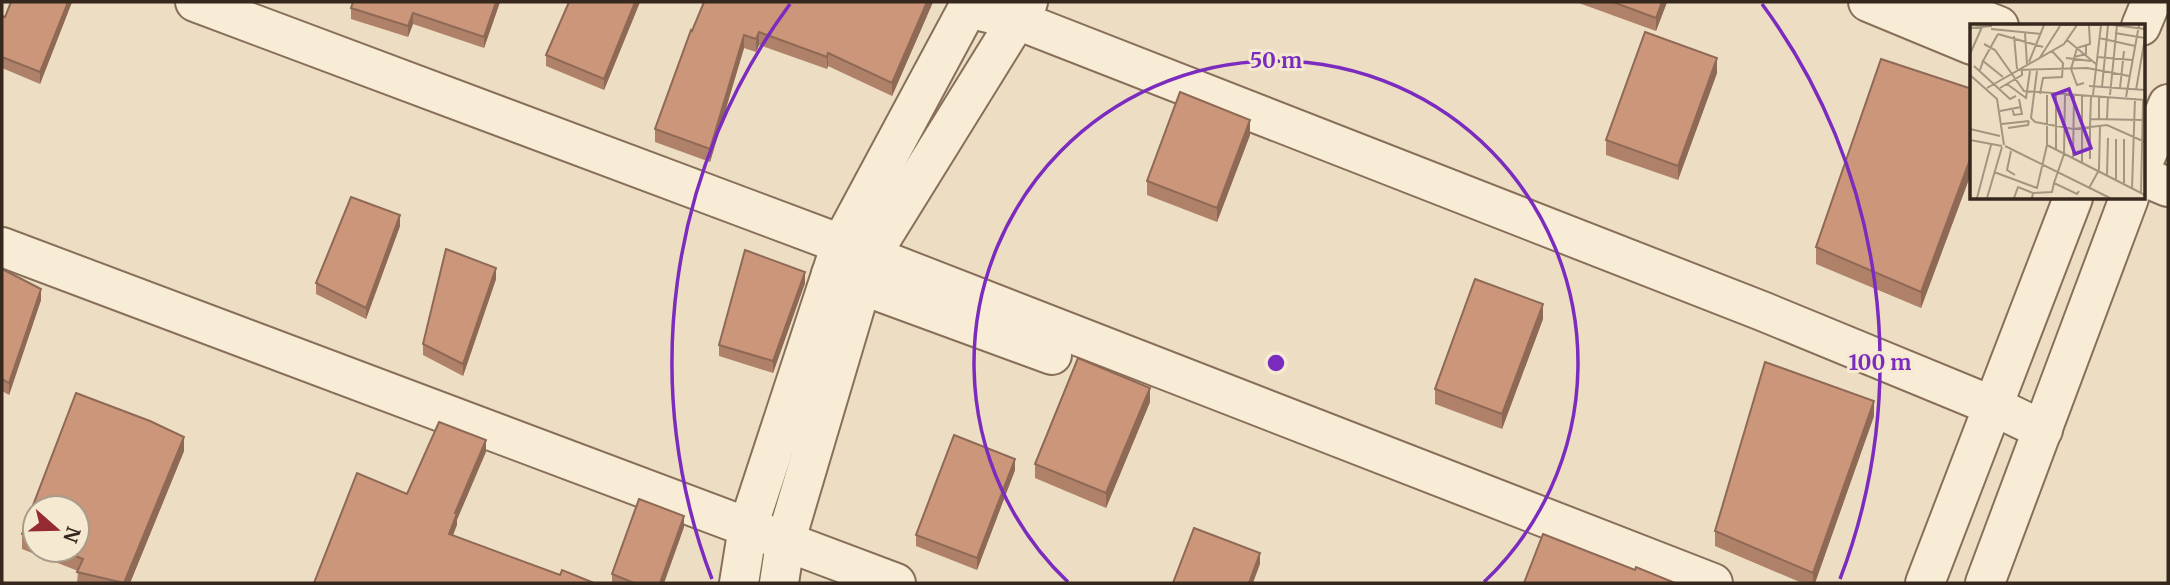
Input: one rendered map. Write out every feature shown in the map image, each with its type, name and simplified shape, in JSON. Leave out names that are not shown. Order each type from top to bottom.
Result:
[{"type":"street","points":[[195,2],[1349,463],[1664,583]]},
{"type":"street","points":[[1868,2],[1970,44]]},
{"type":"street","points":[[1938,2],[1994,24]]},
{"type":"street","points":[[2142,24],[2151,2]]},
{"type":"street","points":[[743,557],[851,265],[970,5],[1029,8],[1762,311],[2048,417]]},
{"type":"street","points":[[786,571],[851,265],[1029,8]]},
{"type":"street","points":[[2146,156],[2168,104]]},
{"type":"street","points":[[2146,178],[2168,187]]},
{"type":"street","points":[[1924,583],[2072,200]]},
{"type":"street","points":[[1985,583],[2128,200]]},
{"type":"street","points":[[2,247],[743,557],[786,571],[896,583]]},
{"type":"street","points":[[851,265],[1713,583]]},
{"type":"building","points":[[11,2],[68,2],[40,72],[2,57],[2,16],[5,17]]},
{"type":"building","points":[[353,2],[496,2],[484,37],[413,13],[408,26],[351,8]]},
{"type":"building","points":[[569,2],[635,2],[604,79],[546,55]]},
{"type":"building","points":[[704,2],[927,2],[892,83],[828,53],[827,57],[759,32],[756,39],[744,35],[710,149],[655,129]]},
{"type":"building","points":[[1613,2],[1662,2],[1656,18]]},
{"type":"building","points":[[1645,32],[1717,58],[1678,166],[1606,140]]},
{"type":"building","points":[[1881,59],[1970,88],[1970,159],[1921,292],[1816,247]]},
{"type":"building","points":[[1180,92],[1250,120],[1217,208],[1147,181]]},
{"type":"building","points":[[351,197],[400,215],[366,308],[316,283]]},
{"type":"building","points":[[446,249],[496,268],[463,364],[423,344]]},
{"type":"building","points":[[745,250],[805,272],[773,361],[719,345]]},
{"type":"building","points":[[2,269],[41,289],[9,383],[2,379]]},
{"type":"building","points":[[1475,279],[1543,304],[1502,414],[1435,389]]},
{"type":"building","points":[[1078,358],[1150,388],[1106,493],[1035,464]]},
{"type":"building","points":[[1765,362],[1874,401],[1813,573],[1715,531]]},
{"type":"building","points":[[76,393],[184,437],[124,583],[77,572],[81,564],[91,564],[91,494],[37,494]]},
{"type":"building","points":[[439,422],[486,440],[455,513],[449,534],[560,575],[562,570],[594,583],[314,583],[357,473],[407,494]]},
{"type":"building","points":[[954,435],[1015,459],[977,558],[916,535]]},
{"type":"building","points":[[639,499],[684,516],[660,583],[634,583],[612,574]]},
{"type":"building","points":[[1194,528],[1260,553],[1249,583],[1173,583]]},
{"type":"building","points":[[1543,534],[1635,570],[1636,567],[1675,583],[1524,583]]}]
